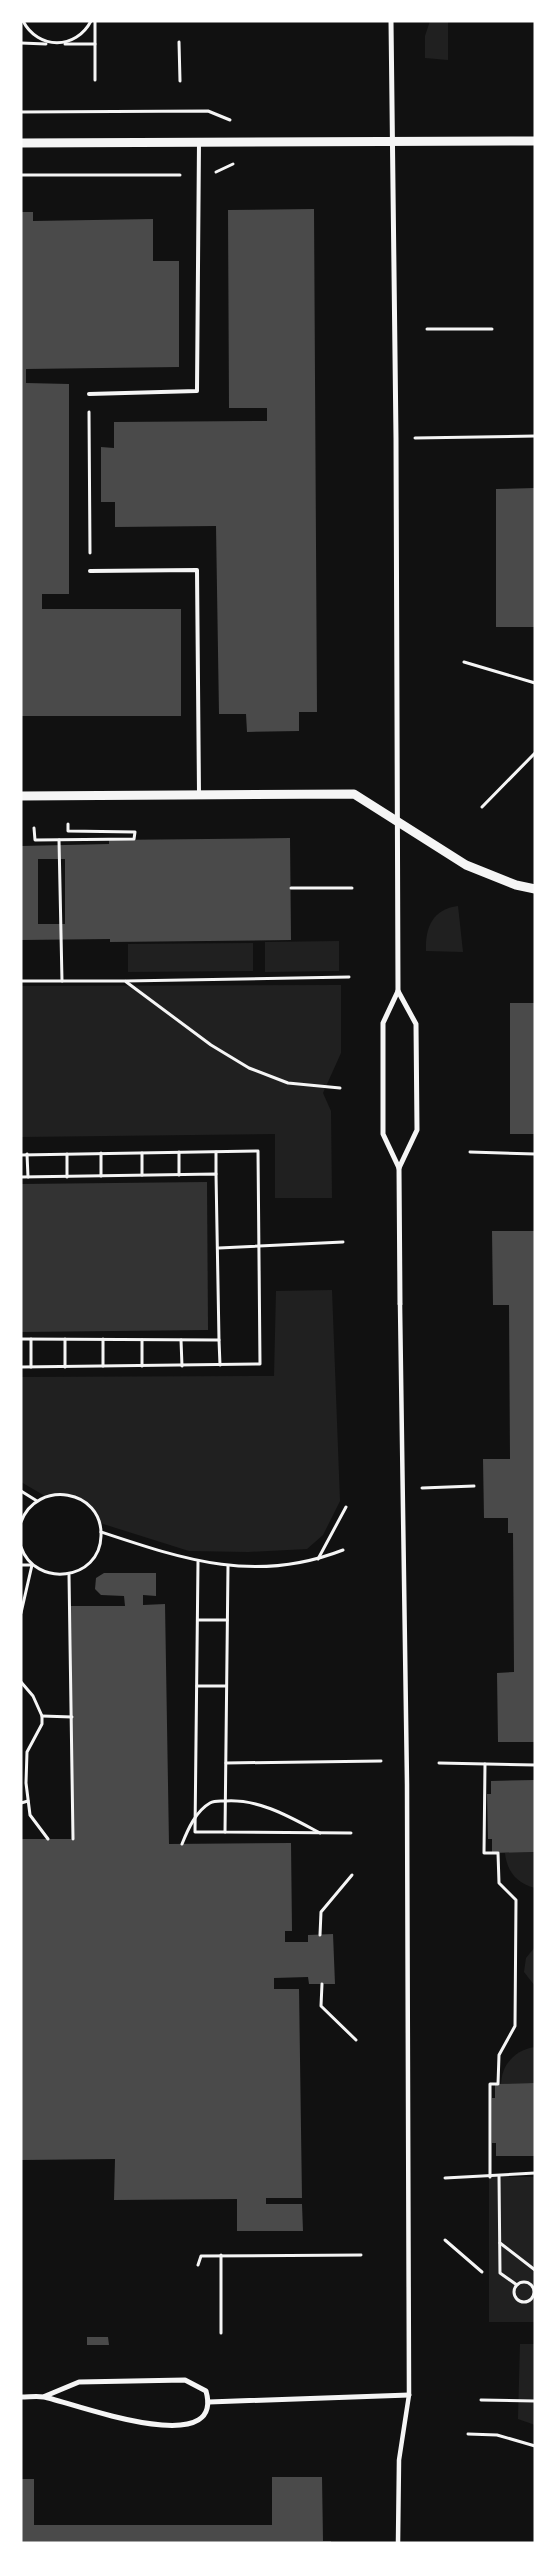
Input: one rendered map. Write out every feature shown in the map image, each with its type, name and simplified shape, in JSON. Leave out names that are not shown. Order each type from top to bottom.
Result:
[{"type":"street","points":[[391,21],[396,438],[398,991],[382,1023],[383,1134],[399,1168]]},
{"type":"street","points":[[21,143],[535,141]]},
{"type":"street","points":[[21,796],[199,793],[354,794],[466,865],[499,880],[535,889]]},
{"type":"street","points":[[398,991],[416,1024],[416,1130],[399,1168],[408,1794],[409,2395],[399,2460],[398,2543]]},
{"type":"street","points":[[21,2397],[43,2397],[127,2422],[184,2426],[196,2421],[205,2413],[209,2402],[206,2391],[185,2380],[79,2382],[43,2397]]},
{"type":"street","points":[[209,2402],[409,2395]]},
{"type":"lane","points":[[89,394],[197,391],[199,142]]},
{"type":"lane","points":[[90,571],[197,570],[199,793]]},
{"type":"path","points":[[24,21],[35,36],[56,44],[79,37],[93,21]]},
{"type":"path","points":[[93,21],[95,80]]},
{"type":"path","points":[[179,42],[180,81]]},
{"type":"path","points":[[21,43],[94,44]]},
{"type":"path","points":[[21,112],[208,111],[234,121]]},
{"type":"path","points":[[21,175],[209,175],[235,164]]},
{"type":"path","points":[[428,329],[492,329]]},
{"type":"path","points":[[89,394],[90,571]]},
{"type":"path","points":[[396,438],[535,436]]},
{"type":"path","points":[[464,662],[535,683]]},
{"type":"path","points":[[482,807],[535,753]]},
{"type":"path","points":[[34,828],[35,840],[134,839],[135,832],[68,831],[68,824]]},
{"type":"path","points":[[59,840],[62,981]]},
{"type":"path","points":[[291,888],[352,888]]},
{"type":"path","points":[[21,981],[349,977]]},
{"type":"path","points":[[125,981],[211,1045],[250,1068],[288,1083],[340,1088]]},
{"type":"path","points":[[21,986],[30,982]]},
{"type":"path","points":[[21,1154],[258,1151],[260,1364],[21,1367]]},
{"type":"path","points":[[179,1152],[179,1175]]},
{"type":"path","points":[[216,1152],[220,1365]]},
{"type":"path","points":[[470,1152],[535,1154]]},
{"type":"path","points":[[142,1153],[142,1175]]},
{"type":"path","points":[[28,1154],[28,1177]]},
{"type":"path","points":[[67,1154],[67,1177]]},
{"type":"path","points":[[101,1154],[101,1176]]},
{"type":"path","points":[[21,1177],[216,1174]]},
{"type":"path","points":[[218,1248],[343,1242]]},
{"type":"path","points":[[21,1339],[219,1340]]},
{"type":"path","points":[[30,1339],[31,1367]]},
{"type":"path","points":[[65,1339],[65,1367]]},
{"type":"path","points":[[103,1340],[103,1366]]},
{"type":"path","points":[[142,1340],[142,1366]]},
{"type":"path","points":[[181,1340],[182,1366]]},
{"type":"path","points":[[403,1490],[474,1486]]},
{"type":"path","points":[[21,1491],[37,1501]]},
{"type":"path","points":[[21,1522],[24,1514],[37,1501],[45,1496],[58,1493],[72,1495],[84,1501],[94,1511],[101,1532],[98,1549],[92,1561],[81,1570],[69,1575],[56,1576],[43,1572],[32,1564],[21,1547]]},
{"type":"path","points":[[318,1560],[346,1507]]},
{"type":"path","points":[[101,1532],[198,1562],[228,1566],[258,1566],[318,1560],[343,1550]]},
{"type":"path","points":[[198,1562],[196,1832],[351,1833]]},
{"type":"path","points":[[21,1565],[32,1564]]},
{"type":"path","points":[[21,1613],[32,1564]]},
{"type":"path","points":[[225,1832],[228,1566]]},
{"type":"path","points":[[69,1575],[73,1839]]},
{"type":"path","points":[[198,1620],[227,1620]]},
{"type":"path","points":[[21,1682],[33,1696],[42,1716],[42,1724],[26,1755],[26,1783],[30,1815],[48,1839]]},
{"type":"path","points":[[197,1686],[226,1686]]},
{"type":"path","points":[[42,1716],[72,1716]]},
{"type":"path","points":[[21,1756],[26,1755]]},
{"type":"path","points":[[226,1763],[381,1761]]},
{"type":"path","points":[[439,1763],[535,1765]]},
{"type":"path","points":[[485,1764],[484,1853],[498,1852],[500,1882],[516,1900],[515,2026],[498,2055],[498,2084],[490,2084],[490,2176]]},
{"type":"path","points":[[182,1844],[188,1828],[202,1809],[212,1801],[244,1800],[256,1803],[321,1833]]},
{"type":"path","points":[[21,1803],[28,1801]]},
{"type":"path","points":[[320,1935],[321,1912],[352,1875]]},
{"type":"path","points":[[322,1984],[322,2006],[356,2040]]},
{"type":"path","points":[[445,2178],[535,2173]]},
{"type":"path","points":[[499,2176],[500,2273],[517,2285]]},
{"type":"path","points":[[445,2240],[482,2272]]},
{"type":"path","points":[[500,2242],[535,2270]]},
{"type":"path","points":[[220,2255],[221,2333]]},
{"type":"path","points":[[198,2265],[201,2256],[360,2255]]},
{"type":"path","points":[[526,2282],[532,2285],[534,2298],[524,2302],[518,2300],[514,2294],[517,2285],[526,2282]]},
{"type":"path","points":[[481,2400],[535,2401]]},
{"type":"path","points":[[468,2434],[497,2435],[535,2446]]},
{"type":"shaded area","points":[[430,21],[448,21],[448,60],[425,58],[425,36]]},
{"type":"shaded area","points":[[458,906],[463,952],[426,951],[427,934],[432,921],[442,911]]},
{"type":"shaded area","points":[[339,941],[339,971],[265,972],[265,942]]},
{"type":"shaded area","points":[[253,943],[253,971],[128,972],[128,944]]},
{"type":"shaded area","points":[[341,985],[341,1053],[323,1093],[331,1111],[332,1198],[275,1198],[275,1134],[21,1137],[21,986]]},
{"type":"shaded area","points":[[207,1182],[208,1330],[21,1332],[21,1184]]},
{"type":"shaded area","points":[[332,1290],[340,1501],[323,1535],[307,1549],[248,1552],[189,1551],[100,1523],[85,1502],[78,1498],[63,1494],[45,1496],[21,1482],[21,1377],[274,1376],[276,1291]]},
{"type":"shaded area","points":[[535,1852],[535,1888],[523,1883],[510,1871],[505,1853]]},
{"type":"shaded area","points":[[535,1947],[535,1986],[524,1972],[526,1958]]},
{"type":"shaded area","points":[[535,2047],[535,2083],[501,2084],[504,2070],[511,2059],[521,2051]]},
{"type":"shaded area","points":[[489,2177],[535,2177],[535,2322],[489,2322]]},
{"type":"shaded area","points":[[520,2344],[535,2344],[535,2425],[518,2419]]},
{"type":"building","points":[[314,209],[317,712],[299,712],[299,731],[247,732],[246,714],[219,714],[216,526],[115,527],[115,502],[101,502],[101,447],[114,448],[114,422],[267,421],[267,408],[229,408],[228,210]]},
{"type":"building","points":[[21,212],[33,212],[33,221],[153,219],[153,261],[179,261],[179,367],[26,369],[26,383],[69,384],[69,594],[42,594],[42,609],[181,609],[181,716],[21,716]]},
{"type":"building","points":[[535,488],[535,627],[496,627],[496,489]]},
{"type":"building","points":[[290,838],[291,940],[110,942],[110,939],[21,940],[21,846],[109,844],[109,840]],"holes":[[[38,859],[65,859],[65,924],[38,924]]]},
{"type":"building","points":[[510,1003],[535,1003],[535,1134],[510,1134]]},
{"type":"building","points":[[492,1231],[535,1231],[535,1742],[498,1742],[497,1673],[514,1672],[513,1533],[508,1533],[508,1518],[484,1518],[483,1459],[510,1459],[509,1305],[493,1305]]},
{"type":"building","points":[[104,1573],[156,1573],[156,1596],[143,1595],[143,1605],[165,1604],[169,1844],[291,1843],[292,1931],[285,1931],[285,1942],[308,1942],[308,1935],[333,1934],[335,1984],[309,1984],[308,1977],[274,1978],[274,1989],[299,1989],[302,2198],[266,2198],[266,2204],[302,2204],[303,2231],[237,2231],[237,2199],[114,2200],[115,2159],[21,2160],[21,1839],[73,1839],[71,1606],[125,1606],[124,1596],[101,1595],[95,1589],[96,1578]]},
{"type":"building","points":[[535,1780],[535,1852],[492,1853],[492,1839],[488,1839],[487,1794],[491,1794],[491,1781]]},
{"type":"building","points":[[535,2083],[535,2156],[496,2156],[496,2143],[492,2143],[492,2098],[495,2098],[495,2084]]},
{"type":"building","points":[[87,2337],[108,2337],[109,2345],[87,2345]]},
{"type":"building","points":[[272,2477],[322,2477],[323,2541],[331,2541],[331,2543],[21,2543],[21,2479],[34,2479],[34,2525],[272,2525]]}]
